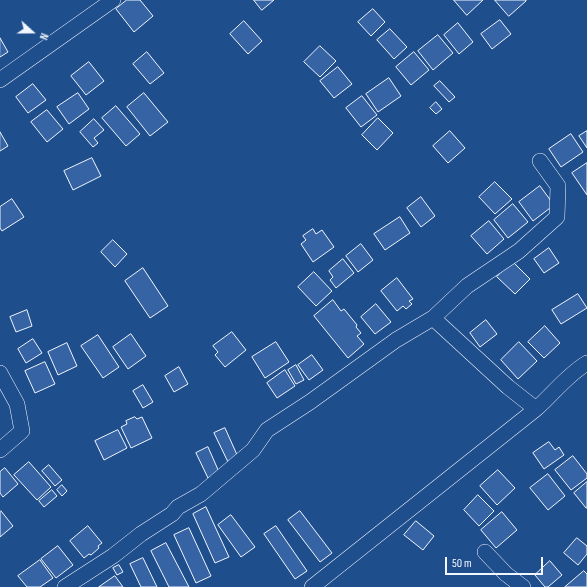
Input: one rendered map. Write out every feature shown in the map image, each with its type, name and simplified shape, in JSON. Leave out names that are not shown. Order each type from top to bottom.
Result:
[{"type":"street","points":[[0,80],[113,0]]},
{"type":"street","points":[[65,587],[113,556],[141,534],[172,514],[178,507],[201,494],[253,450],[267,430],[310,402],[396,340],[433,318],[467,286],[520,251],[557,217],[558,186],[540,161]]},
{"type":"street","points":[[433,318],[508,387],[536,409]]},
{"type":"street","points":[[312,587],[536,409],[551,396],[574,370],[587,363]]},
{"type":"street","points":[[0,373],[16,404],[22,431],[0,450]]},
{"type":"street","points":[[485,552],[506,574],[522,587]]},
{"type":"building","points":[[127,0],[140,0],[153,16],[134,32],[116,9]]},
{"type":"building","points":[[254,0],[274,0],[262,10]]},
{"type":"building","points":[[454,0],[483,0],[467,15]]},
{"type":"building","points":[[495,0],[526,0],[526,1],[509,16]]},
{"type":"building","points":[[373,9],[385,22],[371,36],[358,22]]},
{"type":"building","points":[[500,20],[511,34],[492,49],[481,34]]},
{"type":"building","points":[[244,21],[262,41],[248,54],[230,34]]},
{"type":"building","points":[[458,23],[473,42],[459,54],[444,35]]},
{"type":"building","points":[[390,29],[407,47],[394,59],[377,40]]},
{"type":"building","points":[[438,35],[453,53],[433,70],[418,51]]},
{"type":"building","points":[[0,38],[8,52],[0,57]]},
{"type":"building","points":[[320,46],[336,61],[320,77],[304,62]]},
{"type":"building","points":[[147,52],[164,73],[150,84],[133,64]]},
{"type":"building","points":[[414,52],[429,70],[411,85],[396,67]]},
{"type":"building","points":[[89,62],[104,81],[86,95],[71,76]]},
{"type":"building","points":[[338,67],[352,84],[334,98],[320,81]]},
{"type":"building","points":[[389,78],[401,96],[378,112],[366,94]]},
{"type":"building","points":[[440,81],[455,97],[449,102],[434,86]]},
{"type":"building","points":[[33,84],[46,100],[28,113],[16,97]]},
{"type":"building","points":[[78,93],[89,109],[69,124],[57,107]]},
{"type":"building","points":[[144,93],[168,122],[150,136],[127,107]]},
{"type":"building","points":[[362,96],[377,115],[361,127],[346,108]]},
{"type":"building","points":[[436,102],[442,109],[436,114],[430,108]]},
{"type":"building","points":[[116,106],[140,134],[126,146],[102,118]]},
{"type":"building","points":[[47,110],[63,129],[47,142],[31,122]]},
{"type":"building","points":[[378,118],[393,133],[377,150],[362,135]]},
{"type":"building","points":[[94,119],[104,130],[94,138],[98,143],[93,147],[80,132]]},
{"type":"building","points":[[450,131],[465,148],[448,163],[433,146]]},
{"type":"building","points":[[587,131],[587,148],[579,136]]},
{"type":"building","points":[[0,132],[8,146],[0,151]]},
{"type":"building","points":[[571,134],[583,152],[561,167],[549,149]]},
{"type":"building","points":[[92,158],[101,176],[73,190],[64,171]]},
{"type":"building","points":[[587,163],[587,195],[572,173]]},
{"type":"building","points":[[495,182],[512,199],[495,214],[479,197]]},
{"type":"building","points":[[540,186],[554,205],[533,221],[519,202]]},
{"type":"building","points":[[421,197],[435,216],[421,227],[407,208]]},
{"type":"building","points":[[12,199],[24,217],[2,231],[0,228],[0,207]]},
{"type":"building","points":[[513,204],[528,222],[508,238],[494,220]]},
{"type":"building","points":[[400,217],[410,233],[385,250],[374,234]]},
{"type":"building","points":[[489,221],[504,239],[487,254],[471,236]]},
{"type":"building","points":[[313,229],[316,234],[322,230],[334,247],[313,262],[301,244],[306,240],[303,236]]},
{"type":"building","points":[[113,240],[127,254],[115,267],[101,252]]},
{"type":"building","points":[[361,244],[373,260],[358,272],[346,256]]},
{"type":"building","points":[[549,248],[559,263],[544,273],[534,259]]},
{"type":"building","points":[[343,259],[354,273],[336,288],[330,280],[333,277],[329,271]]},
{"type":"building","points":[[512,261],[530,279],[515,294],[497,277]]},
{"type":"building","points":[[143,268],[168,306],[150,318],[125,281]]},
{"type":"building","points":[[314,272],[332,291],[316,306],[298,287]]},
{"type":"building","points":[[397,278],[413,299],[409,301],[412,304],[406,309],[403,306],[397,311],[381,291]]},
{"type":"building","points":[[578,294],[587,308],[561,324],[552,310]]},
{"type":"building","points":[[333,300],[341,311],[344,309],[357,325],[356,327],[361,333],[357,336],[364,344],[348,358],[314,316]]},
{"type":"building","points":[[376,304],[391,322],[375,334],[361,317]]},
{"type":"building","points":[[27,310],[32,326],[16,332],[10,317]]},
{"type":"building","points":[[486,320],[497,334],[480,347],[470,333]]},
{"type":"building","points":[[545,326],[560,343],[544,358],[528,342]]},
{"type":"building","points":[[232,332],[246,350],[225,367],[215,355],[218,352],[213,346]]},
{"type":"building","points":[[131,334],[146,356],[128,369],[113,347]]},
{"type":"building","points":[[98,335],[119,367],[103,378],[81,346]]},
{"type":"building","points":[[33,339],[42,353],[26,363],[18,349]]},
{"type":"building","points":[[276,342],[289,362],[265,378],[252,357]]},
{"type":"building","points":[[519,342],[537,361],[518,379],[501,360]]},
{"type":"building","points":[[67,343],[77,366],[58,375],[48,352]]},
{"type":"building","points":[[312,355],[323,370],[309,380],[298,365]]},
{"type":"building","points":[[45,362],[55,384],[35,393],[25,371]]},
{"type":"building","points":[[296,365],[304,380],[296,384],[288,370]]},
{"type":"building","points":[[179,367],[188,384],[174,392],[165,376]]},
{"type":"building","points":[[285,370],[295,386],[277,398],[267,383]]},
{"type":"building","points":[[143,385],[153,402],[143,408],[133,391]]},
{"type":"building","points":[[135,417],[137,419],[142,417],[152,438],[131,448],[121,427],[127,424],[126,421]]},
{"type":"building","points":[[225,428],[238,457],[228,462],[214,433]]},
{"type":"building","points":[[118,430],[127,448],[104,460],[95,441]]},
{"type":"building","points":[[549,442],[555,450],[559,447],[564,455],[544,469],[533,453]]},
{"type":"building","points":[[208,447],[219,472],[208,478],[196,453]]},
{"type":"building","points":[[573,456],[587,474],[587,478],[571,490],[555,470]]},
{"type":"building","points":[[29,462],[51,487],[37,500],[14,475]]},
{"type":"building","points":[[49,465],[62,480],[55,486],[42,471]]},
{"type":"building","points":[[5,468],[18,484],[3,497],[0,493],[0,472]]},
{"type":"building","points":[[498,470],[515,488],[497,505],[480,486]]},
{"type":"building","points":[[548,474],[565,496],[548,510],[530,488]]},
{"type":"building","points":[[587,482],[587,508],[586,508],[574,493]]},
{"type":"building","points":[[62,485],[67,491],[62,496],[57,490]]},
{"type":"building","points":[[52,490],[57,496],[44,507],[39,501]]},
{"type":"building","points":[[478,495],[494,511],[479,526],[464,510]]},
{"type":"building","points":[[206,507],[229,557],[215,563],[193,514]]},
{"type":"building","points":[[1,511],[13,526],[0,537],[0,512]]},
{"type":"building","points":[[300,511],[332,553],[320,562],[288,520]]},
{"type":"building","points":[[502,512],[517,530],[496,548],[481,530]]},
{"type":"building","points":[[231,515],[255,547],[241,557],[218,525]]},
{"type":"building","points":[[416,521],[434,536],[423,550],[404,535]]},
{"type":"building","points":[[88,526],[102,543],[91,555],[89,554],[84,558],[70,541]]},
{"type":"building","points":[[276,526],[307,571],[295,579],[264,534]]},
{"type":"building","points":[[189,528],[211,576],[196,583],[174,535]]},
{"type":"building","points":[[577,538],[587,546],[587,554],[578,565],[564,553]]},
{"type":"building","points":[[166,543],[189,587],[169,587],[151,551]]},
{"type":"building","points":[[58,546],[73,565],[56,578],[41,559]]},
{"type":"building","points":[[143,558],[157,587],[141,587],[130,564]]},
{"type":"building","points":[[40,560],[53,578],[40,587],[27,587],[18,576]]},
{"type":"building","points":[[550,561],[562,575],[548,587],[545,587],[535,575]]},
{"type":"building","points":[[119,565],[123,572],[117,575],[113,568]]},
{"type":"building","points":[[584,571],[587,574],[587,587],[565,587]]},
{"type":"building","points":[[115,576],[123,587],[99,587]]}]
